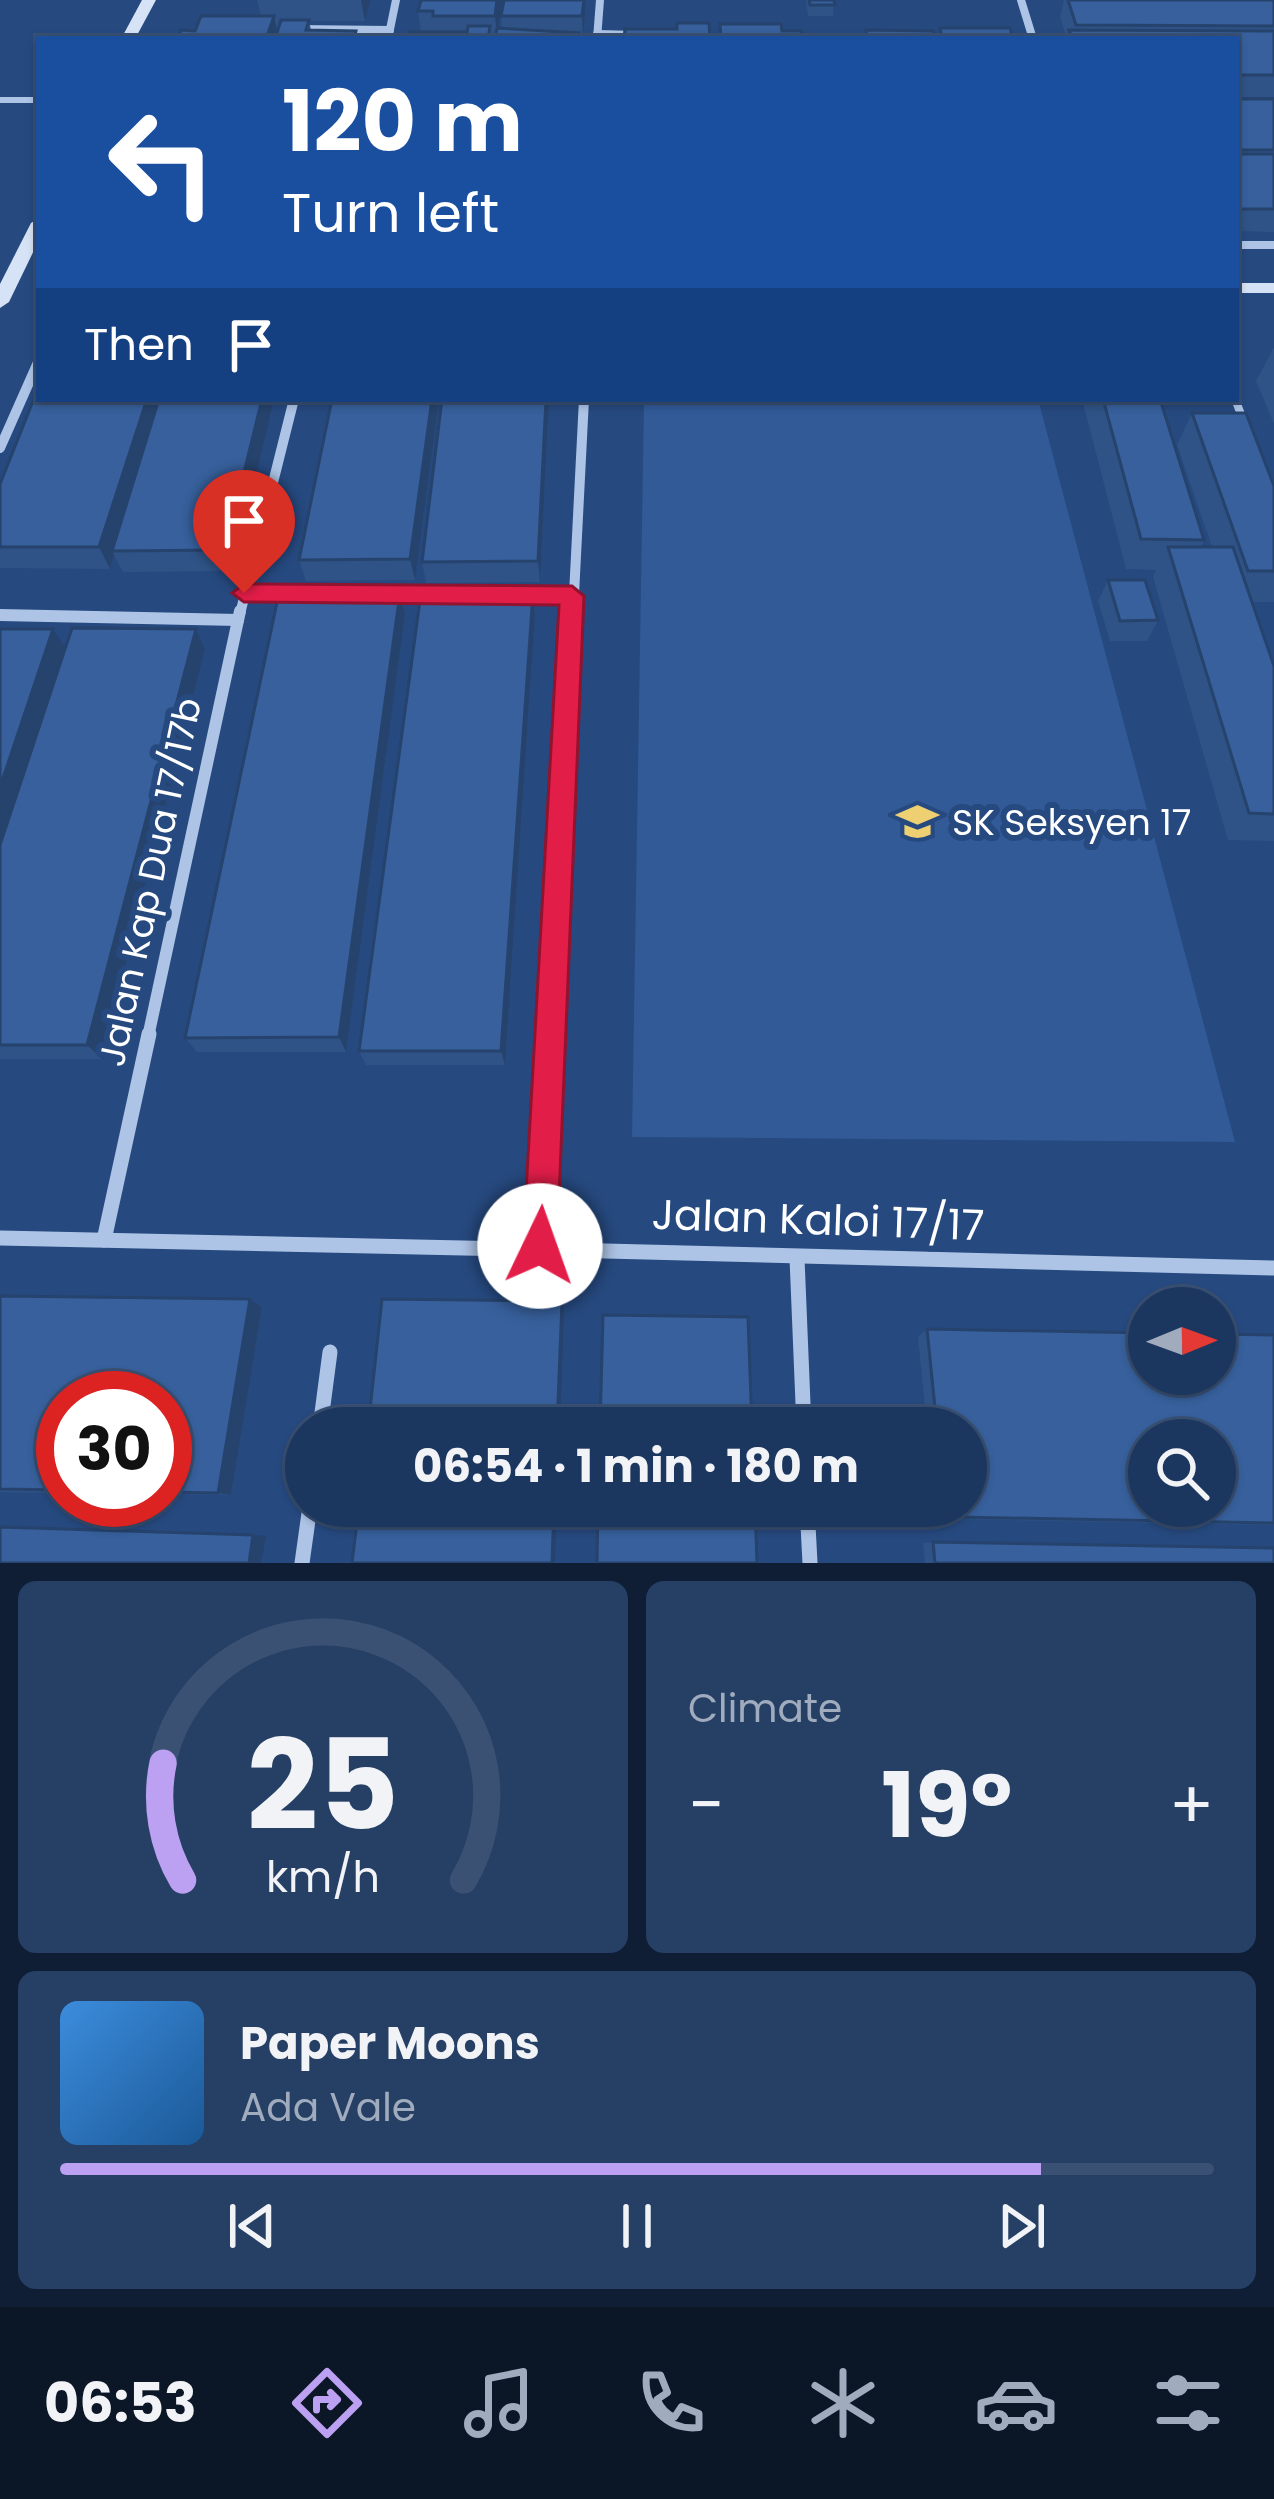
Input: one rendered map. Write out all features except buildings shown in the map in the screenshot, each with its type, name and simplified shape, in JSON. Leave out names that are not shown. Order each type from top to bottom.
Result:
[{"type":"street","points":[[130,36],[148,0]]},
{"type":"street","points":[[278,28],[389,34],[397,0]]},
{"type":"street","points":[[597,36],[600,0]]},
{"type":"street","points":[[1021,0],[1032,36]]},
{"type":"street","points":[[619,36],[641,35]]},
{"type":"street","points":[[0,302],[36,229]]},
{"type":"street","points":[[1239,245],[1274,245]]},
{"type":"street","points":[[13,276],[36,277]]},
{"type":"street","points":[[1239,288],[1274,288]]},
{"type":"street","points":[[0,448],[36,366]]},
{"type":"street","name":"Jalan Kap Dua 17/17b","points":[[104,1240],[244,593],[293,402]]},
{"type":"street","points":[[540,1246],[584,402]]},
{"type":"street","points":[[244,593],[315,594]]},
{"type":"street","points":[[362,594],[455,595]]},
{"type":"street","points":[[502,595],[572,596]]},
{"type":"street","points":[[0,615],[238,620]]},
{"type":"street","name":"Jalan Kaloi 17/17","points":[[0,1238],[540,1246],[797,1258],[1274,1268]]},
{"type":"street","points":[[797,1258],[803,1407]]},
{"type":"street","points":[[323,1407],[330,1352]]},
{"type":"street","points":[[302,1563],[307,1527]]},
{"type":"street","points":[[808,1527],[809,1563]]},
{"type":"lane","points":[[0,100],[36,100]]},
{"type":"lane","points":[[1236,402],[1246,430]]},
{"type":"shaded area","points":[[644,402],[1039,402],[1235,1142],[632,1137]]},
{"type":"place","name":"SK Seksyen 17","points":[[918,822]]},
{"type":"route","points":[[244,593],[572,596],[540,1246]]}]
